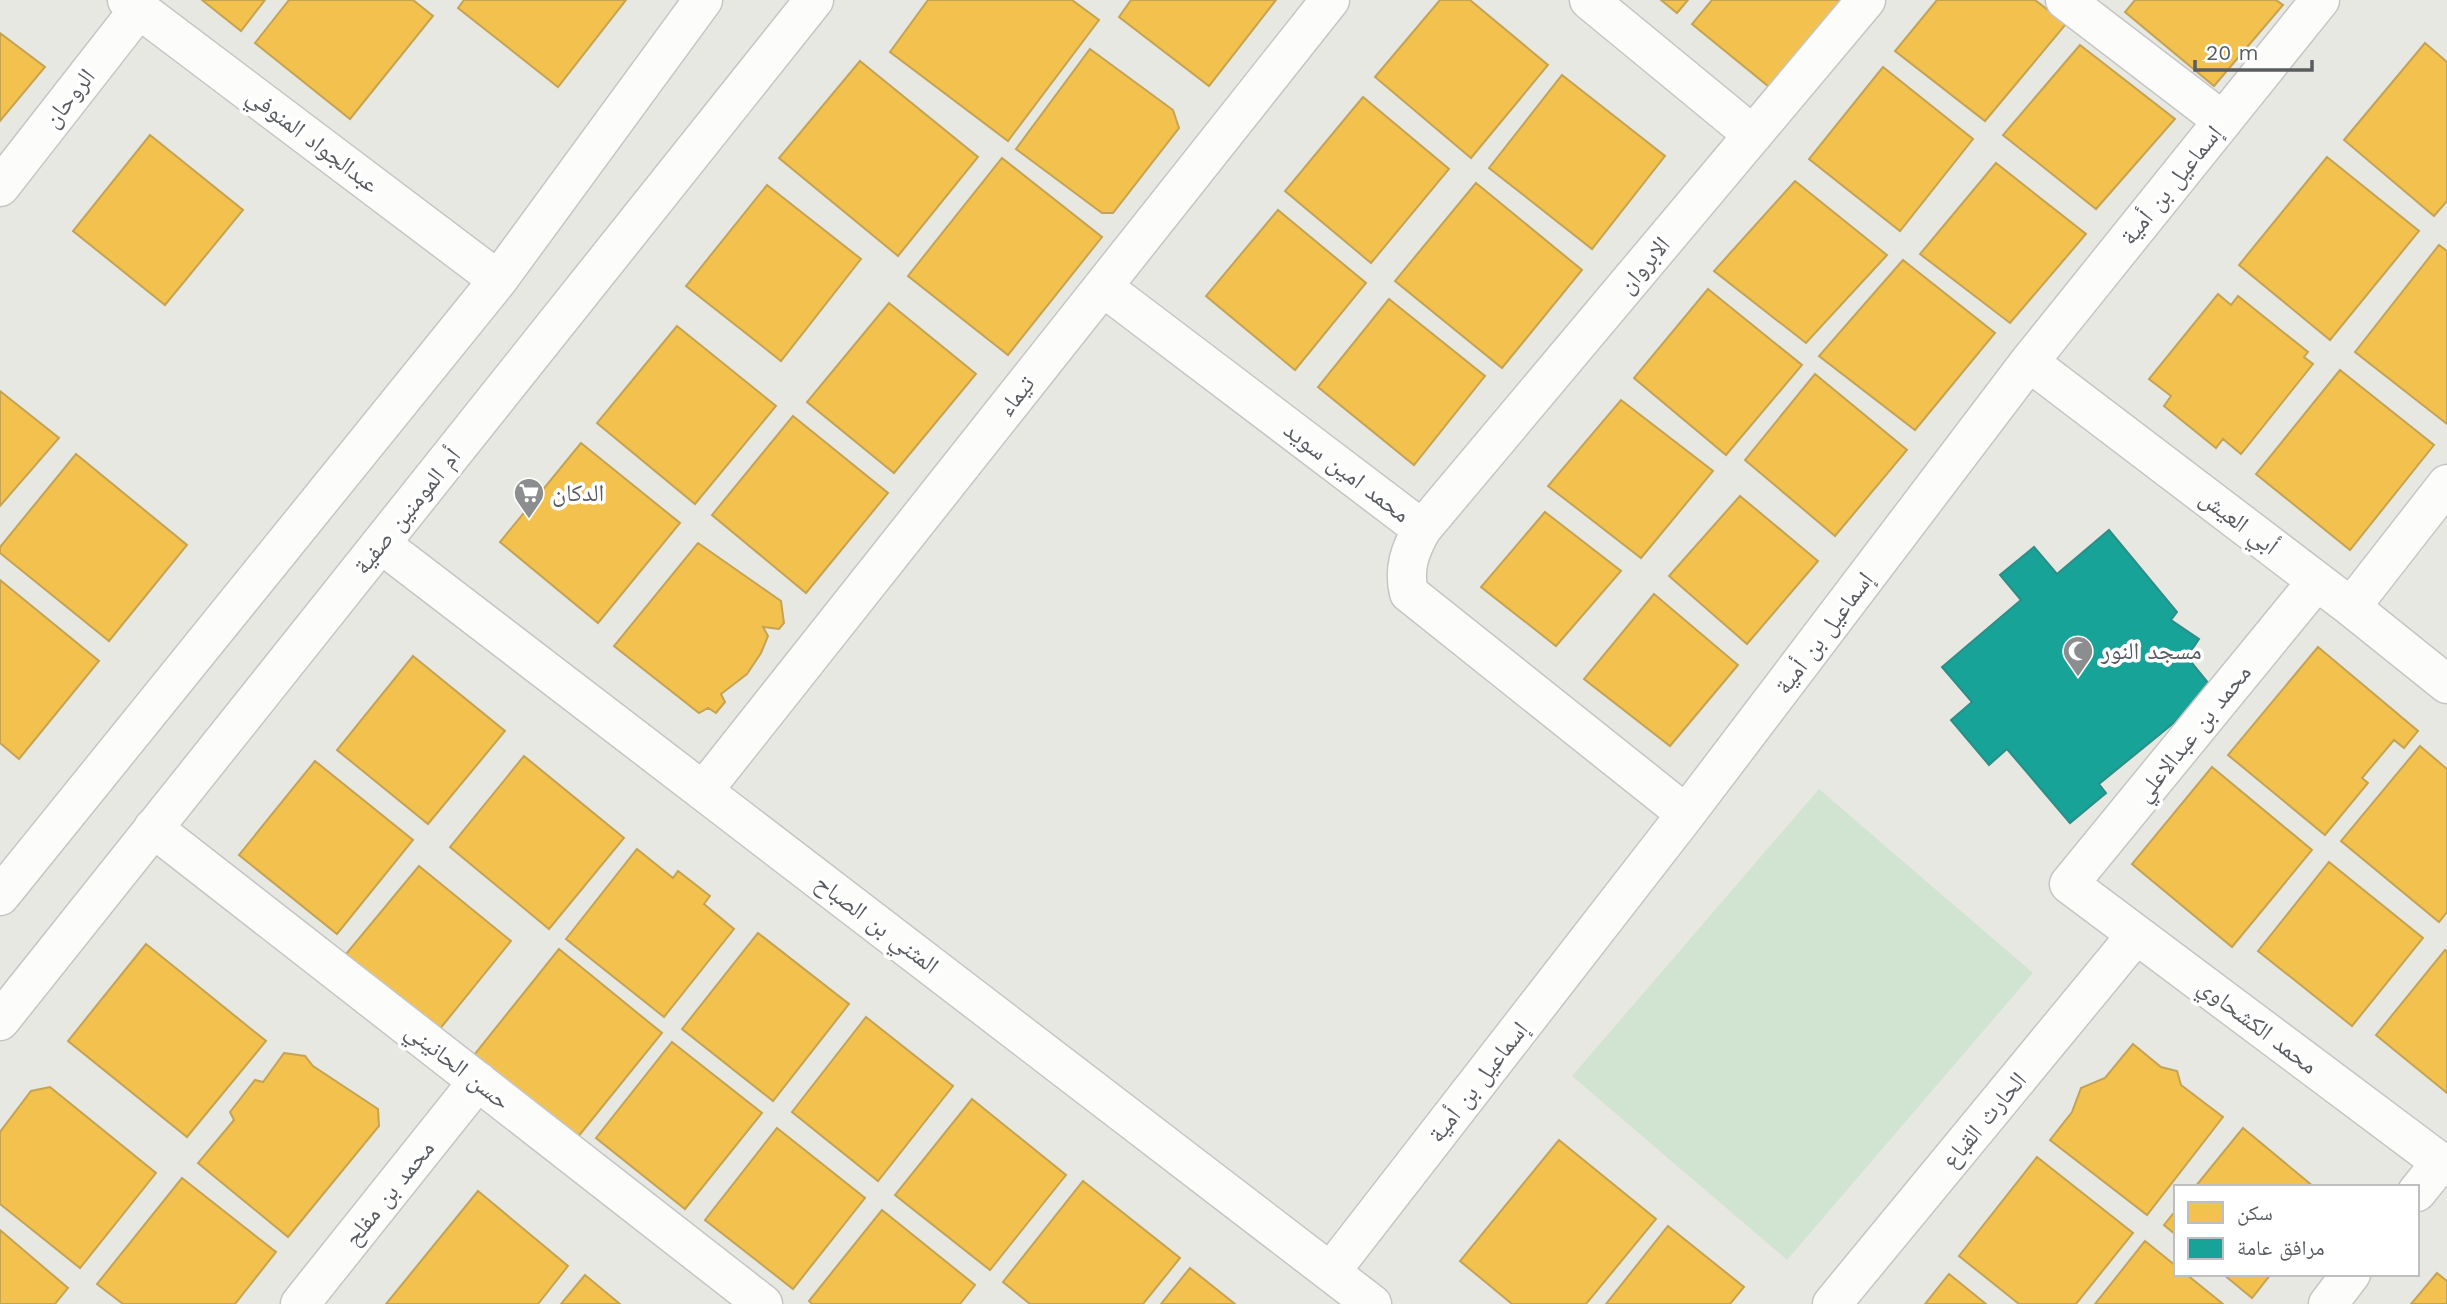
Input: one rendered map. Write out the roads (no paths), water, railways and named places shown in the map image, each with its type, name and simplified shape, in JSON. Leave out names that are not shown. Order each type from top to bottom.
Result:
[{"type":"street","points":[[0,896],[498,280],[703,0]]},
{"type":"street","name":"أم المومنين صفية","points":[[0,1021],[814,0]]},
{"type":"street","name":"تيماء","points":[[703,791],[1330,0]]},
{"type":"street","points":[[1589,0],[1752,135]]},
{"type":"street","name":"الابروان","points":[[1422,529],[1866,0]]},
{"type":"street","points":[[2066,0],[2224,121]]},
{"type":"street","name":"إسماعيل بن أمية","points":[[1332,1270],[1686,814],[2029,362],[2320,0]]},
{"type":"street","name":"عبدالجواد المنوفي","points":[[133,4],[498,280]]},
{"type":"street","name":"الروحان","points":[[0,187],[133,4]]},
{"type":"street","name":"محمد امين سويد","points":[[1103,287],[1422,529],[1412,548],[1405,577],[1409,593],[1686,814]]},
{"type":"street","name":"أبي العيش","points":[[2029,362],[2351,607],[2447,684]]},
{"type":"street","points":[[2351,607],[2447,484]]},
{"type":"street","name":"المثني بن الصباح","points":[[381,544],[1332,1270],[1372,1304]]},
{"type":"street","name":"محمد بن عبدالاعلي","points":[[2069,884],[2317,581]]},
{"type":"street","name":"حسن الحانيني","points":[[153,828],[763,1304]]},
{"type":"street","name":"محمد الكشحاوي","points":[[2069,884],[2444,1165]]},
{"type":"street","name":"الحارث القباع","points":[[1832,1304],[2136,935]]},
{"type":"street","name":"محمد بن مفلح","points":[[299,1304],[478,1081]]},
{"type":"street","points":[[2419,1190],[2444,1165]]},
{"type":"street","points":[[2328,1304],[2349,1276]]},
{"type":"place","name":"الدكان","points":[[529,520]]},
{"type":"place","name":"مسجد النور","points":[[2078,678]]}]
